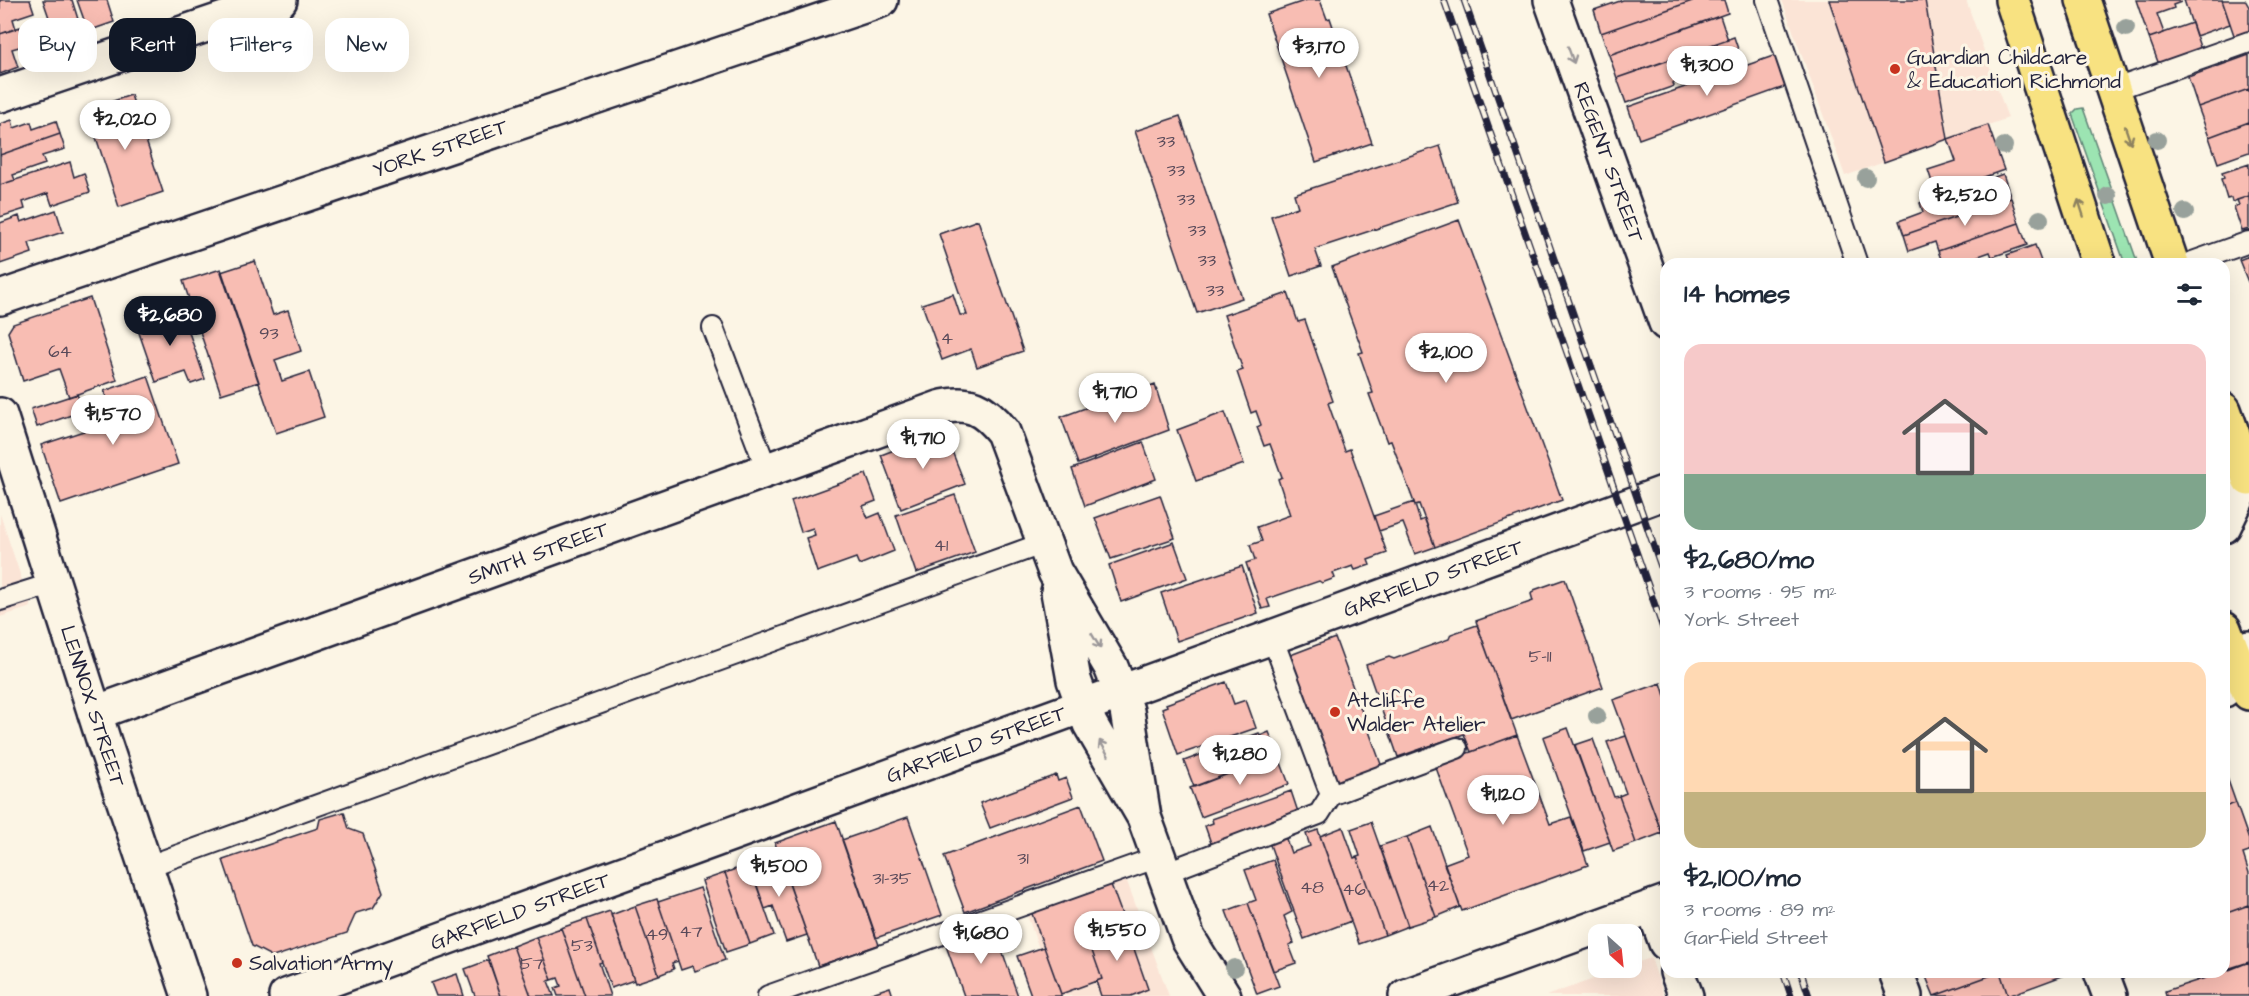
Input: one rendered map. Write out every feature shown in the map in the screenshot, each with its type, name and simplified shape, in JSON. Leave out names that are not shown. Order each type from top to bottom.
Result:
[{"type":"highway","points":[[2012,0],[2097,258]]},
{"type":"highway","points":[[2083,0],[2170,258]]},
{"type":"highway","points":[[2230,436],[2242,489]]},
{"type":"highway","points":[[2230,646],[2240,675]]},
{"type":"street","points":[[0,95],[280,0]]},
{"type":"street","name":"YORK STREET","points":[[0,298],[881,0]]},
{"type":"street","name":"REGENT STREET","points":[[1551,0],[1660,306]]},
{"type":"street","name":"SMITH STREET","points":[[95,713],[939,408],[960,404],[982,411],[1003,432],[1050,558]]},
{"type":"street","name":"LENNOX STREET","points":[[0,415],[95,713],[189,996]]},
{"type":"street","points":[[2230,514],[2242,489]]},
{"type":"street","name":"GARFIELD STREET","points":[[286,996],[1272,638],[1660,494]]},
{"type":"street","points":[[1050,558],[1111,668],[1121,692],[1127,711],[1144,817],[1188,938],[1224,996]]},
{"type":"street","points":[[1050,558],[1074,680],[1083,705],[1090,724],[1144,817]]},
{"type":"street","points":[[1406,996],[1660,904]]},
{"type":"street","points":[[1188,938],[1196,996]]},
{"type":"street","points":[[1679,978],[1686,996]]},
{"type":"street","points":[[1898,978],[1905,996]]},
{"type":"street","points":[[2103,978],[2110,996]]},
{"type":"lane","points":[[1767,0],[1855,258]]},
{"type":"lane","points":[[2113,90],[2249,42]]},
{"type":"lane","points":[[2204,258],[2249,242]]},
{"type":"lane","points":[[713,328],[767,470]]},
{"type":"lane","points":[[146,867],[1050,558]]},
{"type":"lane","points":[[0,600],[54,583]]},
{"type":"lane","points":[[1272,638],[1331,795]]},
{"type":"lane","points":[[768,996],[1319,814],[1331,795],[1456,748]]},
{"type":"shaded area","points":[[1782,0],[1966,0],[2008,118],[1845,176]]},
{"type":"shaded area","points":[[0,514],[31,607],[0,617]]},
{"type":"shaded area","points":[[1125,876],[1169,996],[1056,996],[1026,912]]},
{"type":"shaded area","points":[[1651,958],[1664,996],[1546,996],[1596,978],[1642,978],[1642,961]]},
{"type":"green space","points":[[2083,108],[2136,258],[2123,258],[2072,114],[2077,109]]},
{"type":"building","points":[[0,0],[30,0],[34,12],[13,19],[16,29],[0,34]]},
{"type":"building","points":[[43,0],[72,0],[78,18],[49,18]]},
{"type":"building","points":[[77,0],[107,0],[113,18],[109,18],[109,24],[97,28],[97,18],[83,18]]},
{"type":"building","points":[[1307,0],[1320,0],[1327,19],[1330,18],[1372,143],[1316,162],[1266,14]]},
{"type":"building","points":[[1623,0],[1692,1],[1601,33],[1594,10]]},
{"type":"building","points":[[1695,0],[1724,0],[1728,13],[1609,55],[1601,33]]},
{"type":"building","name":"Guardian Childcare & Education Richmond","points":[[1829,0],[1925,0],[1948,139],[1884,162]]},
{"type":"building","points":[[2136,0],[2180,0],[2181,2],[2173,5],[2174,8],[2157,14],[2164,33],[2149,38]]},
{"type":"building","points":[[2184,0],[2222,0],[2230,24],[2196,36]]},
{"type":"building","points":[[2222,0],[2245,0],[2249,7],[2249,39],[2237,44]]},
{"type":"building","points":[[1720,16],[1728,40],[1617,78],[1609,55]]},
{"type":"building","points":[[2192,23],[2203,56],[2161,70],[2149,38]]},
{"type":"building","points":[[18,28],[18,47],[12,49],[18,67],[0,74],[0,34]]},
{"type":"building","points":[[1734,37],[1742,61],[1686,82],[1682,79],[1673,83],[1674,86],[1626,103],[1617,78]]},
{"type":"building","points":[[1776,55],[1787,86],[1639,139],[1628,107]]},
{"type":"building","points":[[2249,55],[2249,89],[2198,107],[2188,77]]},
{"type":"building","points":[[2249,89],[2249,122],[2209,137],[2198,107]]},
{"type":"building","points":[[131,95],[163,192],[119,207],[87,110]]},
{"type":"building","points":[[1180,116],[1242,298],[1197,313],[1135,131]]},
{"type":"building","points":[[12,120],[14,128],[31,122],[33,129],[56,121],[60,134],[0,155],[0,124]]},
{"type":"building","points":[[2249,122],[2249,152],[2218,163],[2209,137]]},
{"type":"building","points":[[1988,125],[2004,170],[1936,194],[1928,170],[1956,161],[1948,139]]},
{"type":"building","points":[[60,134],[65,149],[42,156],[45,164],[13,175],[15,180],[0,185],[0,155]]},
{"type":"building","points":[[1440,146],[1458,202],[1315,249],[1321,266],[1291,276],[1271,216],[1298,207],[1294,194]]},
{"type":"building","points":[[70,162],[74,177],[84,173],[90,192],[52,205],[48,193],[23,202],[25,209],[0,217],[0,185]]},
{"type":"building","points":[[2249,164],[2249,196],[2232,202],[2231,198],[2227,199],[2221,179],[2224,178],[2222,173]]},
{"type":"building","points":[[2003,174],[2011,198],[1904,235],[1899,221],[1923,212],[1920,203]]},
{"type":"building","points":[[2249,196],[2249,229],[2242,231],[2234,207],[2239,205],[2237,200]]},
{"type":"building","points":[[2011,198],[2019,223],[1938,251],[1935,242],[1909,251],[1904,235]]},
{"type":"building","points":[[56,210],[63,232],[29,243],[32,253],[0,264],[0,223],[19,216],[21,222]]},
{"type":"building","points":[[978,220],[1023,351],[977,367],[971,349],[942,360],[922,304],[953,294],[960,315],[967,315],[939,234]]},
{"type":"building","points":[[1459,220],[1562,500],[1435,547],[1419,504],[1415,505],[1391,441],[1387,442],[1369,394],[1373,393],[1359,353],[1363,352],[1332,267]]},
{"type":"building","points":[[2019,223],[2027,245],[1992,257],[1990,252],[1976,258],[1941,258],[1938,251]]},
{"type":"building","points":[[2035,245],[2040,258],[2008,258],[2007,255]]},
{"type":"building","points":[[2249,256],[2249,282],[2248,282],[2239,260]]},
{"type":"building","points":[[255,261],[273,315],[288,310],[301,351],[275,360],[282,381],[309,372],[324,417],[276,433],[221,272]]},
{"type":"building","points":[[221,269],[259,382],[221,394],[183,281]]},
{"type":"building","points":[[1288,293],[1298,322],[1305,320],[1333,401],[1328,403],[1345,451],[1350,449],[1387,553],[1368,560],[1370,565],[1355,570],[1353,566],[1333,573],[1335,578],[1322,583],[1319,581],[1267,599],[1270,607],[1262,609],[1246,563],[1255,560],[1250,545],[1262,541],[1257,527],[1290,515],[1278,479],[1282,477],[1270,444],[1264,446],[1257,427],[1261,425],[1256,411],[1251,413],[1237,372],[1243,370],[1224,315]]},
{"type":"building","points":[[90,298],[117,380],[69,397],[59,369],[23,381],[8,332],[13,324]]},
{"type":"building","points":[[181,309],[205,379],[191,384],[186,372],[156,382],[136,324]]},
{"type":"building","points":[[148,376],[178,464],[61,504],[41,445],[114,421],[104,391]]},
{"type":"building","points":[[1155,385],[1169,430],[1078,464],[1061,417]]},
{"type":"building","points":[[77,394],[83,411],[37,427],[31,409]]},
{"type":"building","points":[[1225,412],[1244,464],[1196,481],[1177,430]]},
{"type":"building","points":[[944,431],[965,484],[901,509],[881,455]]},
{"type":"building","points":[[1143,442],[1156,479],[1085,506],[1072,469]]},
{"type":"building","points":[[866,474],[876,501],[863,506],[868,518],[880,513],[894,551],[859,565],[856,558],[817,572],[806,538],[815,535],[813,528],[801,532],[791,501]]},
{"type":"building","points":[[955,495],[975,552],[916,573],[896,515]]},
{"type":"building","points":[[1160,495],[1175,538],[1111,559],[1095,518]]},
{"type":"building","points":[[1414,502],[1420,521],[1425,519],[1435,547],[1415,554],[1403,523],[1379,531],[1374,516]]},
{"type":"building","points":[[1174,542],[1187,578],[1121,602],[1109,565]]},
{"type":"building","points":[[1242,566],[1258,613],[1177,641],[1161,593]]},
{"type":"building","points":[[1565,579],[1603,687],[1511,720],[1476,621],[1533,601],[1531,594],[1534,590]]},
{"type":"building","points":[[1477,625],[1517,735],[1471,752],[1464,734],[1398,757],[1366,665],[1389,657],[1394,659],[1449,639],[1451,634]]},
{"type":"building","name":"Atcliffe Walder Atelier","points":[[1335,638],[1382,767],[1335,784],[1288,656]]},
{"type":"building","points":[[1226,682],[1234,704],[1246,700],[1256,728],[1178,755],[1162,708],[1167,706],[1166,704]]},
{"type":"building","points":[[1660,683],[1660,828],[1613,700]]},
{"type":"building","points":[[1568,728],[1610,842],[1584,851],[1543,737]]},
{"type":"building","points":[[1269,732],[1278,755],[1194,787],[1184,761],[1259,733],[1260,736]]},
{"type":"building","points":[[1517,735],[1550,824],[1571,817],[1588,865],[1462,911],[1444,864],[1468,855],[1435,765]]},
{"type":"building","points":[[1626,736],[1660,828],[1660,834],[1636,843],[1619,796],[1626,793],[1607,742]]},
{"type":"building","points":[[1593,739],[1614,797],[1619,796],[1636,843],[1613,851],[1575,745]]},
{"type":"building","points":[[1278,755],[1289,784],[1201,817],[1190,788]]},
{"type":"building","points":[[1056,775],[1058,781],[1066,778],[1073,797],[990,828],[980,803]]},
{"type":"building","points":[[2230,786],[2236,803],[2230,805]]},
{"type":"building","points":[[1291,791],[1299,815],[1212,846],[1205,826],[1213,823],[1212,819]]},
{"type":"building","points":[[2236,803],[2249,840],[2249,852],[2243,854],[2249,873],[2249,905],[2230,912],[2230,805]]},
{"type":"building","points":[[1081,805],[1102,861],[965,912],[944,856]]},
{"type":"building","points":[[344,812],[349,829],[363,834],[383,892],[373,908],[356,913],[347,933],[273,957],[252,946],[223,860],[318,828],[320,819]]},
{"type":"building","points":[[908,817],[942,915],[876,938],[842,840]]},
{"type":"building","points":[[836,821],[879,945],[818,966],[775,843]]},
{"type":"building","points":[[1371,822],[1408,926],[1385,935],[1357,857],[1360,856],[1351,829]]},
{"type":"building","points":[[1343,827],[1354,858],[1357,857],[1385,935],[1359,944],[1320,836]]},
{"type":"building","points":[[1432,827],[1460,907],[1436,917],[1407,837]]},
{"type":"building","points":[[1318,830],[1351,921],[1304,939],[1269,842],[1285,836],[1291,853],[1310,846],[1306,834]]},
{"type":"building","points":[[1407,837],[1436,917],[1408,926],[1380,846]]},
{"type":"building","points":[[780,858],[807,935],[786,942],[773,906],[765,909],[751,868]]},
{"type":"building","points":[[1273,860],[1292,912],[1284,916],[1294,943],[1289,945],[1296,963],[1273,971],[1248,903],[1256,900],[1245,870]]},
{"type":"building","points":[[749,864],[774,935],[750,944],[725,873]]},
{"type":"building","points":[[725,873],[750,944],[726,952],[702,881]]},
{"type":"building","points":[[1110,882],[1124,920],[1086,934],[1102,979],[1061,994],[1031,911]]},
{"type":"building","points":[[700,888],[725,960],[695,971],[693,966],[681,970],[658,902]]},
{"type":"building","points":[[657,899],[678,961],[672,963],[674,969],[659,975],[635,906]]},
{"type":"building","points":[[1248,903],[1279,986],[1257,994],[1226,911]]},
{"type":"building","points":[[2249,905],[2249,962],[2230,968],[2230,912]]},
{"type":"building","points":[[635,906],[659,975],[635,983],[611,915]]},
{"type":"building","points":[[610,911],[634,980],[611,988],[587,919]]},
{"type":"building","points":[[587,919],[602,962],[599,963],[610,996],[585,996],[561,928]]},
{"type":"building","points":[[1124,920],[1148,989],[1131,996],[1101,996],[1096,981],[1102,979],[1086,934]]},
{"type":"building","points":[[993,925],[1018,996],[964,996],[945,943]]},
{"type":"building","points":[[561,928],[585,996],[558,996],[555,988],[561,986],[558,978],[552,980],[536,937]]},
{"type":"building","points":[[536,937],[552,980],[548,981],[554,996],[531,996],[513,946]]},
{"type":"building","points":[[513,946],[531,996],[501,996],[487,956]]},
{"type":"building","points":[[1044,947],[1061,996],[1027,996],[1031,995],[1017,956]]},
{"type":"building","points":[[489,960],[501,996],[475,996],[465,969]]},
{"type":"building","points":[[2249,962],[2249,996],[2166,996],[2165,991],[2205,978],[2230,978],[2230,970]]},
{"type":"building","points":[[457,974],[464,996],[436,996],[431,983]]},
{"type":"building","points":[[1926,978],[1984,978],[1934,996]]},
{"type":"building","points":[[1984,978],[2002,978],[2008,996],[1934,996]]},
{"type":"building","points":[[2002,978],[2057,978],[2008,996]]},
{"type":"building","points":[[890,987],[893,996],[863,996]]},
{"type":"railway","points":[[1444,0],[1660,620]]},
{"type":"railway","points":[[1464,0],[1660,564]]},
{"type":"railway","points":[[1785,978],[1791,996]]},
{"type":"railway","points":[[1803,978],[1809,996]]},
{"type":"place","name":"Guardian Childcare & Education Richmond","points":[[1895,69]]},
{"type":"place","name":"Atcliffe Walder Atelier","points":[[1335,712]]},
{"type":"place","name":"Salvation Army","points":[[237,963]]}]
